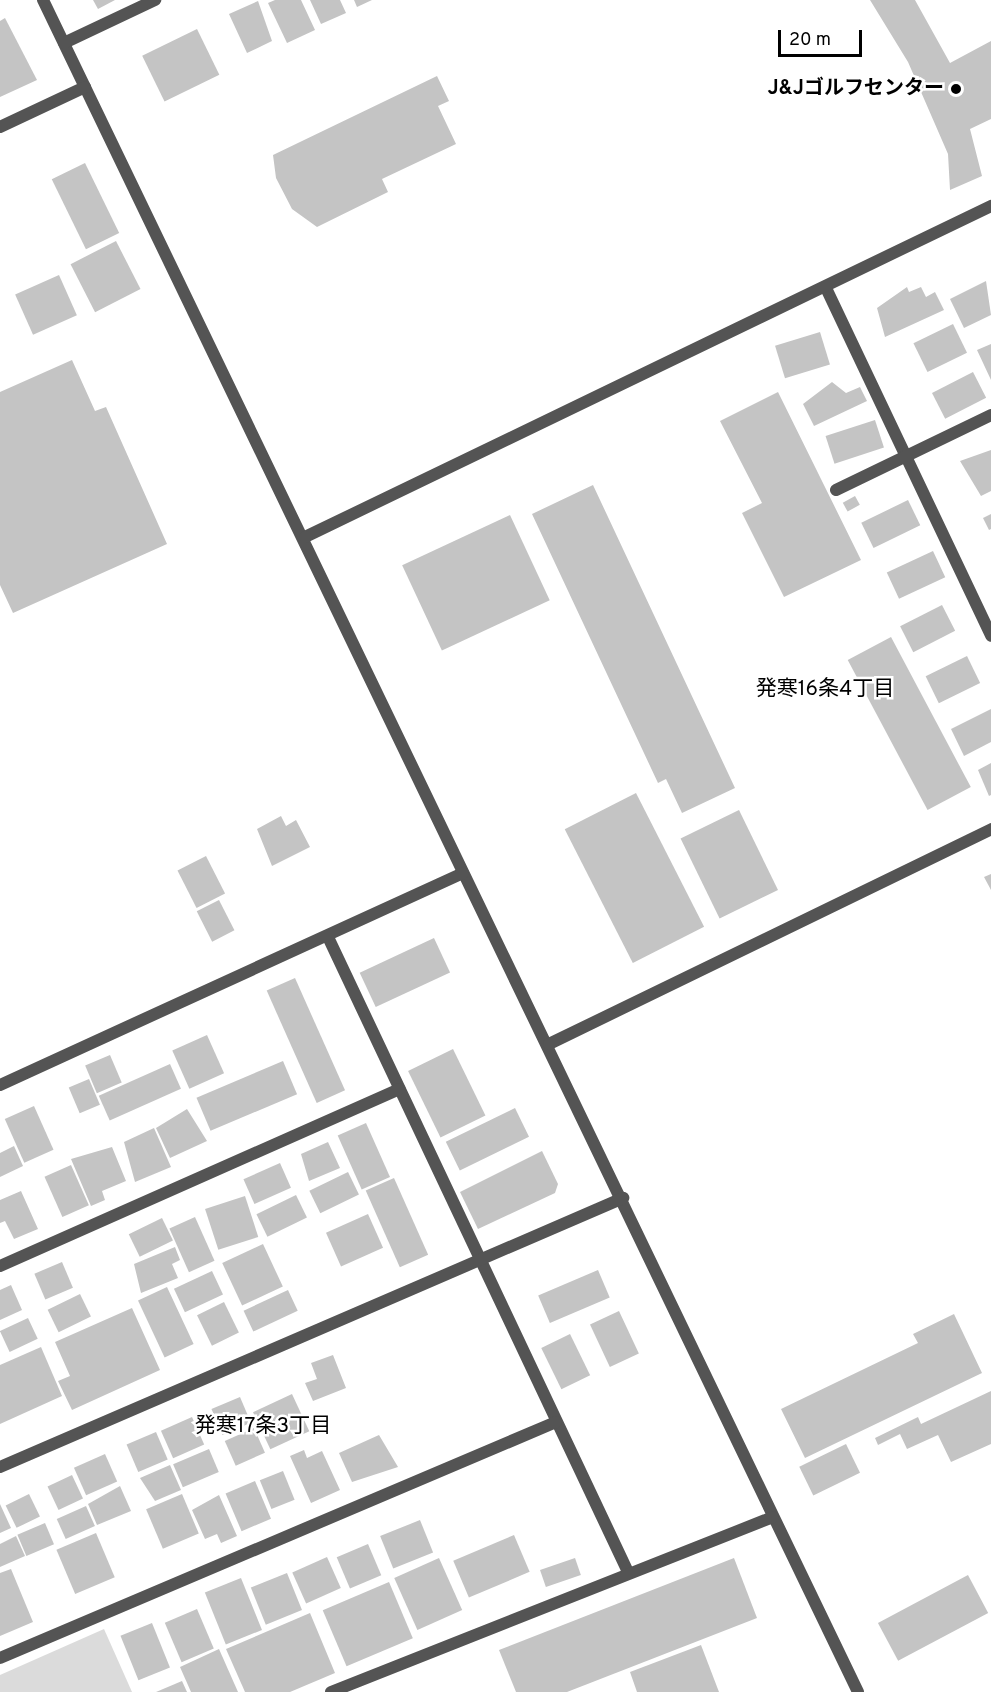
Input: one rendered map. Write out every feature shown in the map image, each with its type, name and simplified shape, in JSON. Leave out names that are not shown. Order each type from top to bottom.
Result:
[{"type":"street","points":[[43,0],[306,537],[463,873],[549,1044],[858,1692]]},
{"type":"street","points":[[64,43],[154,0]]},
{"type":"street","points":[[0,127],[85,87]]},
{"type":"street","points":[[306,537],[991,207]]},
{"type":"street","points":[[826,288],[988,622],[991,636]]},
{"type":"street","points":[[836,490],[991,415]]},
{"type":"street","points":[[549,1044],[991,829]]},
{"type":"street","points":[[0,1085],[328,937],[463,873]]},
{"type":"street","points":[[328,937],[628,1572]]},
{"type":"street","points":[[0,1266],[400,1089]]},
{"type":"street","points":[[0,1467],[481,1262],[623,1198]]},
{"type":"street","points":[[0,1658],[556,1422]]},
{"type":"street","points":[[331,1692],[628,1572],[773,1517]]},
{"type":"shaded area","points":[[104,1629],[132,1692],[0,1692],[0,1675]]},
{"type":"building","points":[[93,0],[115,0],[98,9]]},
{"type":"building","points":[[275,0],[301,0],[315,30],[287,43],[268,3]]},
{"type":"building","points":[[310,0],[340,0],[346,13],[321,24]]},
{"type":"building","points":[[354,0],[372,0],[357,7]]},
{"type":"building","name":"J&Jゴルフセンター","points":[[870,0],[915,0],[950,63],[991,41],[991,119],[970,129],[982,176],[950,190],[948,154],[908,62]]},
{"type":"building","points":[[258,1],[272,41],[247,53],[229,14]]},
{"type":"building","points":[[5,18],[37,80],[0,97],[0,21]]},
{"type":"building","points":[[197,29],[219,75],[165,102],[142,56]]},
{"type":"building","points":[[437,76],[449,101],[438,106],[456,144],[382,179],[388,192],[317,227],[292,209],[276,178],[273,155]]},
{"type":"building","points":[[85,163],[119,233],[86,249],[52,179]]},
{"type":"building","points":[[116,241],[141,289],[95,312],[71,264]]},
{"type":"building","points":[[59,275],[77,315],[33,335],[15,295]]},
{"type":"building","points":[[986,281],[991,315],[964,328],[950,299]]},
{"type":"building","points":[[907,287],[909,292],[921,287],[926,297],[935,292],[944,310],[885,337],[877,308]]},
{"type":"building","points":[[953,324],[967,353],[927,372],[913,343]]},
{"type":"building","points":[[820,332],[830,365],[785,378],[775,346]]},
{"type":"building","points":[[991,344],[991,380],[977,350]]},
{"type":"building","points":[[72,360],[95,411],[106,407],[167,544],[13,613],[0,585],[0,392]]},
{"type":"building","points":[[973,372],[986,398],[945,419],[932,393]]},
{"type":"building","points":[[832,382],[846,393],[860,387],[867,401],[814,426],[803,404]]},
{"type":"building","points":[[778,392],[861,560],[784,597],[742,513],[762,503],[720,421]]},
{"type":"building","points":[[875,420],[884,448],[835,464],[826,436]]},
{"type":"building","points":[[991,450],[991,491],[981,496],[960,461]]},
{"type":"building","points":[[593,485],[735,788],[682,813],[666,779],[658,783],[532,514]]},
{"type":"building","points":[[855,496],[860,505],[848,512],[843,503]]},
{"type":"building","points":[[908,500],[920,525],[874,548],[861,523]]},
{"type":"building","points":[[991,514],[991,529],[989,530],[983,518]]},
{"type":"building","points":[[510,515],[550,600],[442,650],[402,565]]},
{"type":"building","points":[[933,551],[945,577],[899,599],[887,573]]},
{"type":"building","points":[[942,605],[955,631],[913,652],[900,626]]},
{"type":"building","points":[[891,637],[971,787],[928,810],[848,660]]},
{"type":"building","points":[[967,656],[980,683],[939,703],[926,676]]},
{"type":"building","points":[[991,709],[991,742],[964,756],[951,729]]},
{"type":"building","points":[[991,763],[991,795],[989,796],[978,770]]},
{"type":"building","points":[[636,793],[704,927],[633,963],[565,829]]},
{"type":"building","points":[[739,810],[778,890],[720,918],[681,838]]},
{"type":"building","points":[[281,816],[286,826],[296,820],[310,847],[272,866],[257,829]]},
{"type":"building","points":[[206,856],[225,893],[197,908],[177,871]]},
{"type":"building","points":[[991,874],[991,890],[984,877]]},
{"type":"building","points":[[219,900],[234,930],[212,942],[197,911]]},
{"type":"building","points":[[434,938],[450,972],[376,1007],[360,973]]},
{"type":"building","points":[[295,978],[345,1090],[317,1103],[267,991]]},
{"type":"building","points":[[207,1035],[224,1073],[189,1089],[172,1050]]},
{"type":"building","points":[[453,1049],[485,1116],[440,1137],[408,1071]]},
{"type":"building","points":[[110,1055],[122,1083],[97,1093],[85,1066]]},
{"type":"building","points":[[283,1061],[297,1094],[211,1131],[196,1098]]},
{"type":"building","points":[[170,1064],[181,1089],[110,1120],[99,1096]]},
{"type":"building","points":[[89,1079],[100,1105],[80,1113],[69,1088]]},
{"type":"building","points":[[34,1106],[54,1150],[24,1163],[5,1119]]},
{"type":"building","points":[[515,1108],[529,1137],[460,1171],[446,1142]]},
{"type":"building","points":[[187,1109],[207,1141],[170,1158],[156,1128]]},
{"type":"building","points":[[366,1123],[390,1177],[362,1190],[338,1136]]},
{"type":"building","points":[[154,1128],[171,1167],[135,1182],[124,1142]]},
{"type":"building","points":[[328,1142],[340,1168],[309,1181],[301,1154]]},
{"type":"building","points":[[14,1146],[23,1166],[0,1177],[0,1153]]},
{"type":"building","points":[[112,1147],[126,1181],[102,1191],[105,1200],[91,1206],[71,1159]]},
{"type":"building","points":[[542,1151],[558,1184],[555,1193],[478,1229],[460,1192]]},
{"type":"building","points":[[280,1163],[291,1188],[254,1204],[243,1179]]},
{"type":"building","points":[[71,1165],[89,1205],[62,1217],[45,1177]]},
{"type":"building","points":[[348,1172],[359,1194],[320,1213],[309,1191]]},
{"type":"building","points":[[394,1178],[428,1255],[400,1267],[366,1191]]},
{"type":"building","points":[[21,1191],[38,1229],[14,1239],[5,1221],[0,1223],[0,1200]]},
{"type":"building","points":[[296,1195],[307,1217],[267,1237],[256,1214]]},
{"type":"building","points":[[245,1196],[258,1237],[218,1250],[205,1209]]},
{"type":"building","points":[[368,1214],[383,1248],[341,1267],[326,1233]]},
{"type":"building","points":[[195,1217],[215,1261],[189,1272],[169,1228]]},
{"type":"building","points":[[162,1218],[173,1240],[140,1257],[129,1234]]},
{"type":"building","points":[[263,1244],[283,1287],[242,1306],[222,1263]]},
{"type":"building","points":[[175,1247],[180,1260],[172,1264],[178,1278],[141,1293],[134,1264]]},
{"type":"building","points":[[62,1262],[73,1288],[45,1299],[34,1274]]},
{"type":"building","points":[[598,1270],[610,1298],[550,1323],[538,1295]]},
{"type":"building","points":[[212,1271],[223,1295],[185,1312],[174,1289]]},
{"type":"building","points":[[11,1285],[22,1310],[0,1320],[0,1290]]},
{"type":"building","points":[[167,1287],[194,1344],[165,1358],[138,1301]]},
{"type":"building","points":[[288,1290],[298,1311],[253,1332],[244,1311]]},
{"type":"building","points":[[80,1294],[91,1316],[59,1332],[48,1310]]},
{"type":"building","points":[[224,1302],[239,1333],[212,1346],[197,1315]]},
{"type":"building","points":[[132,1308],[160,1370],[72,1410],[58,1381],[70,1376],[55,1342]]},
{"type":"building","points":[[619,1311],[639,1354],[610,1367],[590,1325]]},
{"type":"building","points":[[954,1314],[982,1373],[805,1458],[781,1409],[918,1343],[913,1334]]},
{"type":"building","points":[[28,1318],[38,1339],[10,1352],[0,1331]]},
{"type":"building","points":[[570,1334],[590,1375],[561,1389],[541,1348]]},
{"type":"building","points":[[41,1347],[62,1396],[0,1424],[0,1365]]},
{"type":"building","points":[[333,1355],[346,1388],[313,1401],[305,1383],[317,1379],[311,1363]]},
{"type":"building","points":[[991,1391],[991,1444],[951,1462],[938,1435],[907,1449],[900,1434],[878,1445],[875,1438],[918,1417],[921,1424]]},
{"type":"building","points":[[292,1394],[309,1431],[270,1449],[253,1412]]},
{"type":"building","points":[[240,1397],[251,1423],[222,1435],[211,1409]]},
{"type":"building","points":[[192,1417],[204,1444],[173,1458],[161,1431]]},
{"type":"building","points":[[254,1428],[265,1453],[236,1466],[225,1441]]},
{"type":"building","points":[[156,1432],[168,1460],[138,1472],[127,1445]]},
{"type":"building","points":[[379,1435],[398,1467],[352,1482],[339,1453]]},
{"type":"building","points":[[846,1444],[860,1473],[813,1496],[799,1467]]},
{"type":"building","points":[[209,1449],[219,1472],[183,1487],[173,1464]]},
{"type":"building","points":[[304,1450],[307,1458],[322,1451],[340,1490],[311,1503],[290,1456]]},
{"type":"building","points":[[105,1454],[117,1481],[86,1495],[74,1468]]},
{"type":"building","points":[[170,1465],[181,1490],[155,1501],[140,1478]]},
{"type":"building","points":[[283,1471],[295,1500],[271,1509],[260,1480]]},
{"type":"building","points":[[72,1475],[83,1499],[59,1510],[48,1486]]},
{"type":"building","points":[[255,1481],[271,1519],[242,1531],[226,1494]]},
{"type":"building","points":[[120,1486],[131,1511],[97,1525],[88,1504]]},
{"type":"building","points":[[29,1494],[40,1516],[17,1528],[6,1505]]},
{"type":"building","points":[[182,1494],[199,1534],[163,1549],[146,1509]]},
{"type":"building","points":[[219,1495],[237,1536],[221,1543],[217,1534],[205,1539],[192,1510]]},
{"type":"building","points":[[0,1504],[11,1528],[0,1533]]},
{"type":"building","points":[[86,1506],[95,1526],[66,1539],[57,1519]]},
{"type":"building","points":[[420,1520],[433,1552],[393,1569],[380,1536]]},
{"type":"building","points":[[45,1523],[54,1544],[26,1556],[17,1535]]},
{"type":"building","points":[[96,1533],[115,1577],[75,1594],[56,1550]]},
{"type":"building","points":[[514,1535],[530,1572],[469,1598],[453,1561]]},
{"type":"building","points":[[16,1536],[25,1556],[0,1567],[0,1544]]},
{"type":"building","points":[[368,1544],[381,1575],[350,1589],[337,1557]]},
{"type":"building","points":[[327,1557],[341,1588],[306,1604],[292,1572]]},
{"type":"building","points":[[439,1558],[462,1610],[417,1630],[394,1578]]},
{"type":"building","points":[[575,1558],[581,1575],[546,1587],[540,1570]]},
{"type":"building","points":[[734,1558],[757,1618],[567,1692],[516,1692],[499,1650]]},
{"type":"building","points":[[11,1569],[33,1622],[0,1636],[0,1573]]},
{"type":"building","points":[[287,1573],[302,1610],[266,1625],[251,1588]]},
{"type":"building","points":[[968,1575],[988,1613],[898,1661],[878,1623]]},
{"type":"building","points":[[241,1578],[262,1630],[226,1645],[205,1593]]},
{"type":"building","points":[[389,1582],[413,1638],[347,1666],[323,1610]]},
{"type":"building","points":[[197,1609],[214,1649],[182,1662],[165,1623]]},
{"type":"building","points":[[310,1613],[335,1673],[290,1692],[245,1692],[226,1649]]},
{"type":"building","points":[[152,1623],[170,1668],[138,1680],[120,1636]]},
{"type":"building","points":[[701,1645],[719,1692],[637,1692],[630,1672]]},
{"type":"building","points":[[219,1649],[238,1692],[191,1692],[180,1667]]},
{"type":"building","points":[[182,1681],[187,1692],[156,1692]]},
{"type":"place","name":"J&Jゴルフセンター","points":[[956,89]]},
{"type":"district","name":"発寒16条4丁目","points":[[825,690]]},
{"type":"district","name":"発寒17条3丁目","points":[[263,1427]]}]
